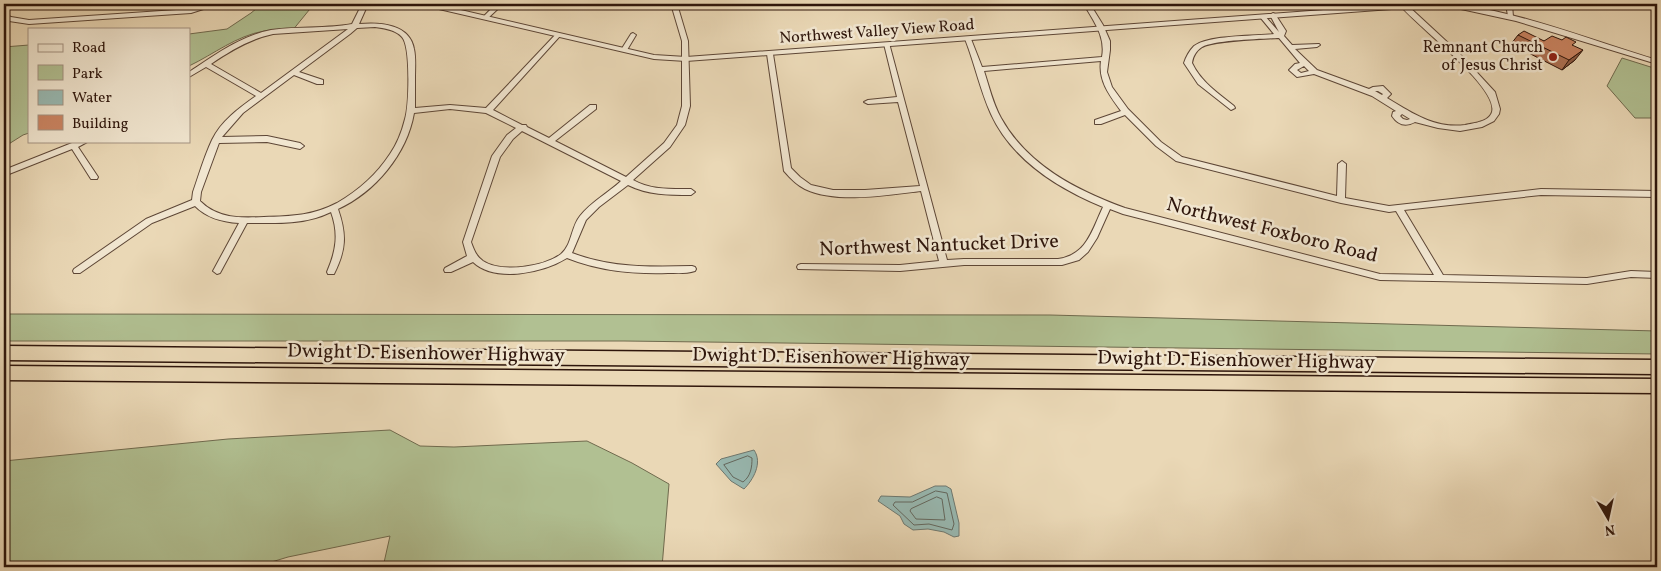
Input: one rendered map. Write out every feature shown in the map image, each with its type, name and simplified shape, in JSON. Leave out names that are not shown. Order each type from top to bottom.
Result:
[{"type":"highway","name":"Dwight D. Eisenhower Highway","points":[[4,353],[1657,367]]},
{"type":"highway","name":"Dwight D. Eisenhower Highway","points":[[4,373],[1657,386]]},
{"type":"street","points":[[4,14],[14,20],[29,22],[191,10],[216,4]]},
{"type":"street","points":[[196,202],[197,192],[216,140],[240,110],[295,73],[355,26],[365,4]]},
{"type":"street","name":"Northwest Valley View Road","points":[[426,4],[624,50],[654,56],[686,59],[968,39],[1402,4],[1448,5],[1511,16],[1657,62]]},
{"type":"street","points":[[485,18],[500,4]]},
{"type":"street","points":[[523,128],[510,137],[496,156],[467,242],[468,251],[472,258],[482,266],[528,269],[547,265],[566,254],[582,219],[667,145],[682,125],[686,106],[686,59],[684,41],[674,4]]},
{"type":"street","points":[[1087,4],[1107,43],[1104,72],[1105,79],[1112,92],[1127,112],[1160,146],[1179,159],[1379,208],[1399,209],[1540,192],[1657,194]]},
{"type":"street","points":[[1320,4],[1326,11]]},
{"type":"street","points":[[1262,16],[1304,64],[1314,72],[1370,92],[1373,89],[1380,88],[1388,94],[1383,99],[1401,111],[1396,114],[1400,122],[1408,123],[1416,119],[1438,126],[1460,128],[1479,125],[1495,114],[1496,102],[1492,94],[1464,62],[1402,4]]},
{"type":"street","points":[[1509,4],[1511,16]]},
{"type":"street","points":[[1273,15],[1282,31],[1281,36]]},
{"type":"street","points":[[190,74],[244,40],[262,34],[355,26],[383,26],[395,30],[408,41],[411,49],[411,111],[408,123],[400,143],[382,169],[351,199],[334,209],[306,218],[244,220],[219,218],[209,214],[196,202]]},
{"type":"street","points":[[488,111],[558,34]]},
{"type":"street","points":[[624,50],[633,36]]},
{"type":"street","points":[[1232,108],[1196,78],[1188,62],[1193,50],[1205,43],[1215,41],[1281,36]]},
{"type":"street","name":"Northwest Foxboro Road","points":[[968,39],[996,116],[1015,145],[1058,181],[1108,206],[1380,277],[1587,281],[1632,274],[1657,276]]},
{"type":"street","points":[[887,44],[944,264]]},
{"type":"street","points":[[1289,47],[1318,45]]},
{"type":"street","points":[[770,54],[788,169],[796,178],[807,186],[821,191],[880,193],[924,188]]},
{"type":"street","points":[[979,68],[1105,59]]},
{"type":"street","points":[[1454,63],[1464,62]]},
{"type":"street","points":[[206,64],[261,96]]},
{"type":"street","points":[[1304,64],[1297,66],[1293,70],[1300,75],[1314,72]]},
{"type":"street","points":[[295,73],[320,82]]},
{"type":"street","points":[[868,102],[901,99]]},
{"type":"street","points":[[411,111],[450,107],[488,111],[626,181],[650,191],[691,192]]},
{"type":"street","points":[[549,142],[593,108]]},
{"type":"street","points":[[1098,122],[1127,112]]},
{"type":"street","points":[[216,140],[267,140],[300,146]]},
{"type":"street","points":[[4,173],[74,147],[82,142]]},
{"type":"street","points":[[74,147],[94,177]]},
{"type":"street","points":[[1341,200],[1342,164]]},
{"type":"street","points":[[77,271],[149,221],[196,202]]},
{"type":"street","name":"Northwest Nantucket Drive","points":[[801,267],[900,268],[964,262],[1055,263],[1074,259],[1082,254],[1108,206]]},
{"type":"street","points":[[331,272],[338,258],[343,235],[334,209]]},
{"type":"street","points":[[1399,209],[1441,279]]},
{"type":"street","points":[[216,271],[244,220]]},
{"type":"street","points":[[566,254],[588,264],[606,268],[692,269]]},
{"type":"street","points":[[448,270],[472,258]]},
{"type":"green space","points":[[262,4],[314,4],[292,31],[271,30],[254,33],[190,65],[190,34],[227,29]]},
{"type":"green space","points":[[28,45],[28,133],[4,147],[4,47]]},
{"type":"green space","points":[[1622,58],[1657,69],[1657,118],[1635,118],[1607,86]]},
{"type":"green space","points":[[4,314],[1050,315],[1657,331],[1657,354],[624,341],[4,341]]},
{"type":"green space","points":[[390,430],[420,446],[454,447],[587,441],[632,463],[669,484],[662,567],[383,567],[390,536],[288,557],[255,567],[4,567],[4,461],[228,439]]},
{"type":"water","points":[[754,450],[758,460],[756,471],[744,489],[731,481],[716,464],[721,459]]},
{"type":"water","points":[[935,486],[946,486],[951,489],[959,523],[959,536],[954,537],[944,532],[928,529],[913,530],[904,524],[900,516],[878,501],[881,496],[910,497]]},
{"type":"building","points":[[1524,31],[1544,41],[1552,36],[1562,40],[1566,37],[1576,42],[1572,45],[1583,50],[1569,60],[1518,35]]},
{"type":"place","name":"Remnant Church of Jesus Christ","points":[[1553,57]]}]
